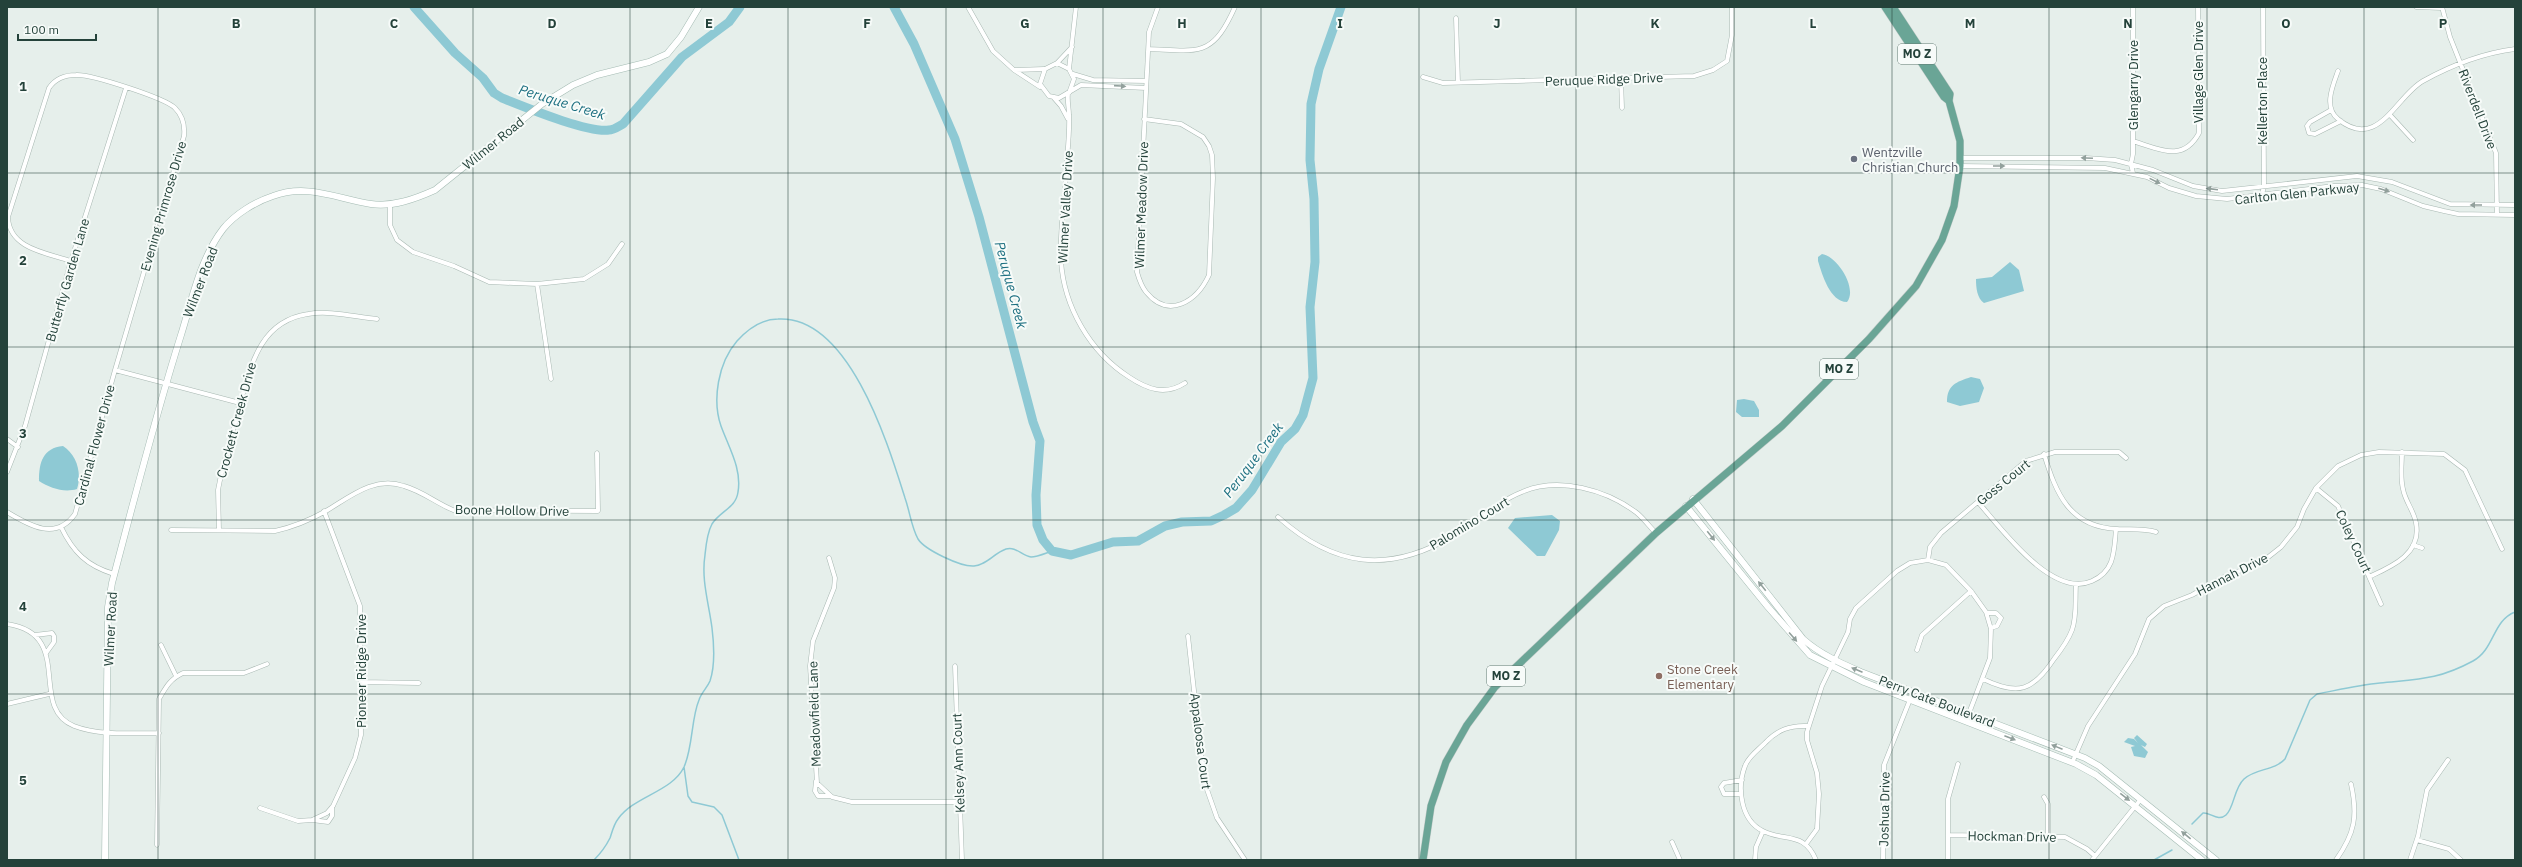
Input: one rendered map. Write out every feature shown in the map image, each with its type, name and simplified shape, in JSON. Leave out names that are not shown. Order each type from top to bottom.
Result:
[{"type":"main road","name":"MO Z","points":[[1885,7],[1944,97],[1949,101]]},
{"type":"main road","name":"MO Z","points":[[1423,860],[1431,806],[1446,762],[1467,725],[1495,687],[1693,499],[1787,421],[1869,339],[1916,286],[1928,268],[1949,222],[1954,206],[1961,158],[1959,135],[1949,101],[1950,94],[1892,7]]},
{"type":"street","name":"Wilmer Road","points":[[105,860],[108,607],[114,574],[165,384],[208,255],[224,228],[238,215],[274,195],[293,191],[312,191],[372,204],[390,204],[418,198],[435,190],[542,104],[584,80],[649,62],[667,54],[681,37],[699,7]]},
{"type":"street","points":[[968,7],[993,50],[1014,70],[1042,89],[1062,106],[1069,122]]},
{"type":"street","points":[[1069,94],[1074,84],[1073,74],[1070,69],[1076,7]]},
{"type":"street","name":"Wilmer Meadow Drive","points":[[1144,119],[1181,124],[1191,129],[1202,137],[1212,155],[1209,275],[1202,289],[1195,297],[1185,303],[1176,305],[1166,305],[1153,299],[1145,291],[1137,272],[1144,119],[1146,88],[1146,81],[1149,49],[1149,32],[1158,7]]},
{"type":"street","points":[[1149,49],[1204,49],[1213,44],[1225,30],[1235,7]]},
{"type":"street","name":"Peruque Ridge Drive","points":[[1423,78],[1443,83],[1458,83],[1694,76],[1713,70],[1727,61],[1731,49],[1732,7]]},
{"type":"street","name":"Glengarry Drive","points":[[2132,173],[2133,7]]},
{"type":"street","name":"Village Glen Drive","points":[[2133,141],[2167,151],[2178,152],[2194,142],[2199,133],[2198,7]]},
{"type":"street","name":"Kellerton Place","points":[[2262,195],[2264,186],[2263,7]]},
{"type":"street","points":[[2416,7],[2442,8]]},
{"type":"street","name":"Riverdell Drive","points":[[2442,8],[2444,22],[2496,153],[2497,215]]},
{"type":"street","points":[[1456,18],[1458,83]]},
{"type":"street","points":[[1014,70],[1045,69],[1057,64],[1072,46]]},
{"type":"street","points":[[2338,71],[2330,94],[2331,110],[2341,121],[2351,127],[2369,128],[2390,115],[2415,85],[2485,55],[2515,50]]},
{"type":"street","points":[[1057,64],[1070,69]]},
{"type":"street","points":[[1042,89],[1040,78],[1045,69]]},
{"type":"street","points":[[1073,74],[1093,80],[1146,81]]},
{"type":"street","name":"Evening Primrose Drive","points":[[71,261],[30,248],[18,240],[8,221],[11,201],[48,92],[54,82],[67,76],[81,75],[161,99],[174,107],[183,120],[185,132],[115,370]]},
{"type":"street","points":[[1621,79],[1622,108]]},
{"type":"street","points":[[1053,98],[1069,94],[1081,85],[1092,84],[1146,88]]},
{"type":"street","name":"Butterfly Garden Lane","points":[[7,472],[18,447],[71,261],[126,88]]},
{"type":"street","name":"Wilmer Valley Drive","points":[[1069,94],[1069,122],[1061,260],[1071,306],[1087,336],[1122,372],[1137,382],[1157,391],[1173,389],[1185,383]]},
{"type":"street","points":[[2331,110],[2310,122],[2307,126],[2309,133],[2314,134],[2341,121]]},
{"type":"street","points":[[2390,115],[2413,140]]},
{"type":"street","name":"Carlton Glen Parkway","points":[[1961,158],[2086,158],[2131,164],[2200,188],[2222,190],[2357,176],[2392,182],[2450,204],[2515,205]]},
{"type":"street","name":"Carlton Glen Parkway","points":[[1960,166],[2095,167],[2132,173],[2196,196],[2232,200],[2334,186],[2362,185],[2382,189],[2423,206],[2444,211],[2515,215]]},
{"type":"street","points":[[390,204],[392,232],[397,240],[413,252],[454,266],[486,282],[537,284],[584,279],[608,264],[622,244]]},
{"type":"street","points":[[537,284],[551,380]]},
{"type":"street","name":"Crockett Creek Drive","points":[[219,530],[218,490],[252,358],[257,349],[272,330],[283,322],[307,314],[321,312],[377,319]]},
{"type":"street","points":[[115,370],[240,403]]},
{"type":"street","name":"Cardinal Flower Drive","points":[[61,527],[69,522],[78,508],[115,370]]},
{"type":"street","points":[[7,439],[18,447]]},
{"type":"street","name":"Goss Court","points":[[1928,560],[1933,541],[2026,461],[2044,454],[2110,452],[2119,452],[2126,458]]},
{"type":"street","points":[[2371,576],[2399,562],[2407,555],[2413,545],[2417,532],[2416,523],[2402,489],[2402,452]]},
{"type":"street","name":"Hannah Drive","points":[[2072,763],[2088,726],[2135,654],[2149,619],[2164,606],[2192,595],[2224,577],[2262,562],[2281,547],[2297,527],[2304,509],[2316,488],[2338,466],[2361,455],[2402,452],[2444,454],[2465,470],[2495,539],[2502,549]]},
{"type":"street","name":"Boone Hollow Drive","points":[[171,530],[275,531],[294,526],[324,512],[362,489],[388,483],[416,490],[438,504],[453,510],[598,511],[597,453]]},
{"type":"street","points":[[2044,454],[2056,490],[2069,508],[2085,520],[2116,529],[2147,529],[2156,532]]},
{"type":"street","name":"Palomino Court","points":[[1278,517],[1309,541],[1341,554],[1368,560],[1393,560],[1430,548],[1521,492],[1530,489],[1570,486],[1590,490],[1621,503],[1638,514],[1656,533]]},
{"type":"street","name":"Coley Court","points":[[2316,488],[2338,506],[2371,576],[2382,604]]},
{"type":"street","name":"Perry Cate Boulevard","points":[[1693,499],[1803,639],[1834,660],[2075,754],[2099,766],[2216,860]]},
{"type":"street","points":[[1978,502],[2038,566],[2064,581],[2076,585],[2096,580],[2108,570],[2114,556],[2116,529]]},
{"type":"street","name":"Perry Cate Boulevard","points":[[1686,506],[1795,640],[1810,655],[1830,667],[2072,763],[2096,775],[2202,860]]},
{"type":"street","points":[[7,512],[34,527],[50,530],[61,527],[79,556],[94,567],[114,574]]},
{"type":"street","name":"Pioneer Ridge Drive","points":[[260,808],[298,821],[312,820],[328,822],[332,816],[332,807],[358,748],[361,735],[360,606],[324,512]]},
{"type":"street","points":[[2413,545],[2422,548]]},
{"type":"street","name":"Meadowfield Lane","points":[[830,558],[835,578],[834,588],[813,641],[810,666],[817,778],[820,787],[830,796],[840,800],[866,803],[959,802]]},
{"type":"street","points":[[1806,844],[1817,829],[1819,794],[1817,773],[1807,740],[1808,726],[1830,667],[1848,632],[1852,614],[1864,600],[1904,566],[1928,560],[1946,565],[1971,591],[1987,613],[1991,628],[1990,658],[1966,721]]},
{"type":"street","points":[[1983,679],[2016,689],[2024,688],[2038,681],[2072,630],[2076,585]]},
{"type":"street","points":[[1918,650],[1922,635],[1971,591]]},
{"type":"street","points":[[1987,613],[1996,613],[2001,618],[1997,626],[1991,628]]},
{"type":"street","points":[[7,624],[35,635],[47,633],[54,636],[54,642],[46,653]]},
{"type":"street","points":[[35,635],[49,661],[49,694],[56,710],[72,725],[107,732],[159,733]]},
{"type":"street","name":"Appaloosa Court","points":[[1188,636],[1206,788],[1216,818],[1245,860]]},
{"type":"street","points":[[161,645],[176,676]]},
{"type":"street","points":[[157,845],[159,699],[166,687],[176,676],[190,673],[244,673],[266,664]]},
{"type":"street","name":"Kelsey Ann Court","points":[[955,666],[962,860]]},
{"type":"street","points":[[361,682],[419,683]]},
{"type":"street","name":"Joshua Drive","points":[[1883,860],[1884,765],[1913,692]]},
{"type":"street","points":[[7,704],[49,694]]},
{"type":"street","points":[[1808,726],[1787,728],[1769,739],[1747,762],[1742,780],[1741,794],[1747,816],[1763,831],[1788,836],[1806,844],[1816,860]]},
{"type":"street","points":[[2410,860],[2417,840],[2427,790],[2448,760]]},
{"type":"street","points":[[1948,860],[1948,799],[1958,764]]},
{"type":"street","name":"Meadowfield Lane","points":[[817,778],[814,791],[818,796],[830,796]]},
{"type":"street","points":[[1741,794],[1724,794],[1721,787],[1724,783],[1742,780]]},
{"type":"street","points":[[2336,860],[2346,847],[2354,828],[2356,806],[2351,784]]},
{"type":"street","points":[[2044,797],[2048,804],[2048,836]]},
{"type":"street","points":[[2093,858],[2141,799]]},
{"type":"street","points":[[312,820],[327,813],[332,807]]},
{"type":"street","points":[[1755,860],[1756,847],[1763,831]]},
{"type":"street","name":"Hockman Drive","points":[[1948,835],[2048,836],[2074,840],[2093,858]]},
{"type":"street","points":[[2417,840],[2449,849],[2461,860]]},
{"type":"street","points":[[1672,842],[1680,860]]},
{"type":"water","points":[[1822,254],[1834,260],[1848,281],[1850,296],[1847,302],[1841,301],[1831,292],[1818,261],[1818,257]]},
{"type":"water","points":[[2010,262],[2019,270],[2024,291],[1984,303],[1978,296],[1976,279],[1992,277]]},
{"type":"water","points":[[1971,377],[1980,379],[1984,388],[1979,402],[1960,406],[1947,402],[1947,396],[1953,385]]},
{"type":"water","points":[[1744,399],[1754,401],[1759,410],[1759,417],[1742,417],[1736,412],[1737,400]]},
{"type":"water","points":[[63,446],[72,454],[77,465],[79,477],[77,489],[57,489],[39,481],[41,462],[44,457],[56,447]]},
{"type":"water","points":[[1552,515],[1560,521],[1559,530],[1545,556],[1537,556],[1508,528],[1515,518]]},
{"type":"water","points":[[2137,735],[2147,744],[2145,747],[2141,745],[2148,752],[2145,758],[2134,756],[2131,747],[2135,746],[2124,742],[2128,738],[2134,739],[2138,743],[2134,738]]},
{"type":"waterway","name":"Peruque Creek","points":[[414,7],[455,53],[483,78],[494,93],[502,98],[572,124],[599,130],[615,129],[623,124],[682,57],[729,22],[740,7]]},
{"type":"waterway","name":"Peruque Creek","points":[[894,7],[914,44],[955,139],[979,217],[1033,422],[1040,441],[1036,495],[1037,525],[1043,540],[1052,551],[1071,555],[1113,542],[1138,541],[1165,526],[1182,522],[1211,521],[1236,508],[1252,490],[1281,442],[1295,429],[1303,415],[1313,378],[1310,307],[1315,262],[1314,199],[1310,160],[1311,104],[1319,69],[1341,7]]},
{"type":"waterway","points":[[594,860],[607,844],[615,823],[625,811],[671,782],[684,767],[689,751],[696,708],[701,695],[710,681],[713,669],[714,648],[704,574],[706,543],[712,524],[731,506],[737,497],[739,483],[731,450],[718,416],[718,382],[730,350],[750,329],[772,319],[803,323],[825,338],[845,360],[862,387],[876,417],[898,475],[912,524],[918,539],[928,548],[952,561],[968,566],[979,565],[998,553],[1010,548],[1031,557],[1039,556],[1052,551]]},
{"type":"waterway","points":[[2192,824],[2203,813],[2220,818],[2226,815],[2231,808],[2238,787],[2244,779],[2249,775],[2276,766],[2285,759],[2310,700],[2317,694],[2364,685],[2428,678],[2449,672],[2473,661],[2480,656],[2486,650],[2497,628],[2507,616],[2515,612]]},
{"type":"waterway","points":[[684,767],[688,796],[692,802],[714,807],[722,815],[739,860]]},
{"type":"waterway","points":[[2154,860],[2172,850]]},
{"type":"place","name":"Wentzville Christian Church","points":[[1854,159]]},
{"type":"place","name":"Stone Creek Elementary","points":[[1659,676]]}]
